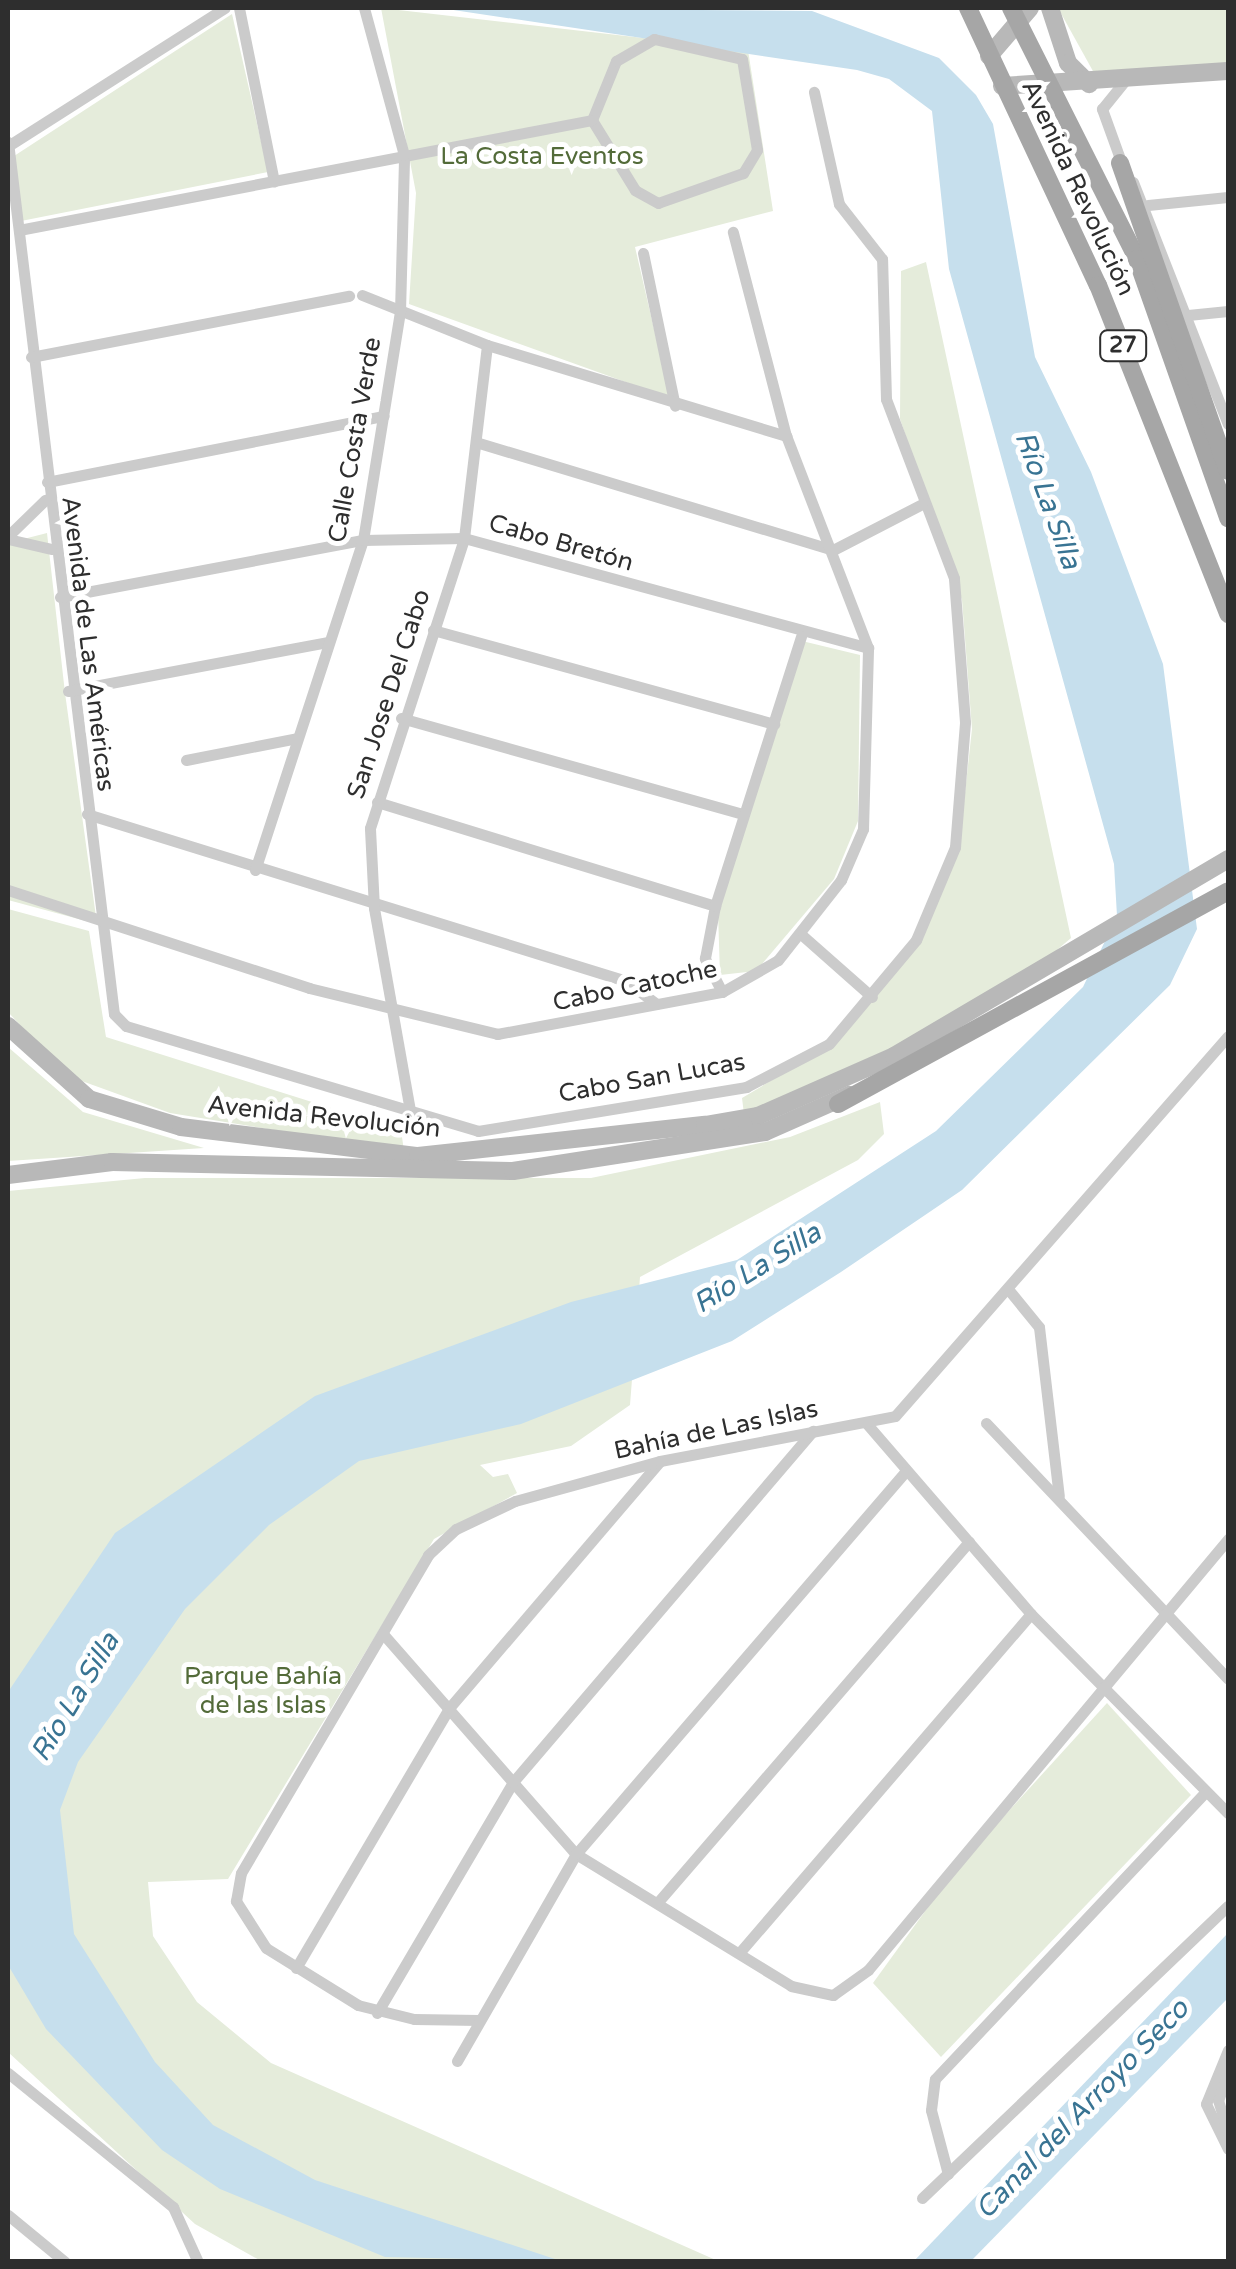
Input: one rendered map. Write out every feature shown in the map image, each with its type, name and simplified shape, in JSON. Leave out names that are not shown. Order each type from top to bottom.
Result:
[{"type":"main road","name":"Avenida Revolución","points":[[968,8],[1098,285],[1228,614]]},
{"type":"main road","points":[[1050,8],[1068,63],[1090,84]]},
{"type":"main road","name":"Avenida Revolución","points":[[1019,12],[1048,82],[1136,259],[1228,518]]},
{"type":"main road","points":[[989,56],[1019,12]]},
{"type":"main road","points":[[1002,86],[1124,82],[1228,70]]},
{"type":"main road","points":[[1120,163],[1183,322],[1228,471]]},
{"type":"main road","points":[[1136,259],[1183,322]]},
{"type":"main road","name":"Avenida Revolución","points":[[8,1026],[59,1079],[117,1111],[418,1156],[758,1116],[894,1056],[1225,864]]},
{"type":"main road","points":[[838,1104],[928,1061],[1228,891]]},
{"type":"main road","name":"Avenida Revolución","points":[[8,1175],[112,1162],[513,1171],[765,1132],[838,1104],[894,1056]]},
{"type":"street","points":[[8,144],[226,8]]},
{"type":"street","points":[[240,8],[274,182]]},
{"type":"street","name":"Calle Costa Verde","points":[[256,870],[363,540],[400,312],[404,155],[364,8]]},
{"type":"street","points":[[654,39],[704,48],[745,63],[758,150],[743,172],[658,202],[635,190],[592,120],[608,73],[630,47],[654,39]]},
{"type":"street","points":[[1124,82],[1102,109],[1120,163],[1148,205],[1183,322],[1228,423]]},
{"type":"street","name":"Cabo San Lucas","points":[[126,1026],[411,1116],[478,1131],[746,1087],[828,1044],[872,996],[939,896],[962,790],[961,627],[954,578],[922,504],[886,399],[882,259],[838,204],[814,92]]},
{"type":"street","points":[[19,230],[592,120]]},
{"type":"street","name":"Avenida de Las Américas","points":[[8,144],[47,482],[51,549],[109,1003],[126,1026]]},
{"type":"street","points":[[1148,205],[1228,197]]},
{"type":"street","name":"Cabo Catoche","points":[[8,890],[99,923],[390,1012],[497,1034],[722,992],[752,981],[803,936],[863,829],[868,648],[786,436],[733,232]]},
{"type":"street","points":[[643,253],[675,406]]},
{"type":"street","points":[[31,357],[356,296],[487,345],[675,406],[786,436]]},
{"type":"street","points":[[1183,322],[1228,311]]},
{"type":"street","name":"San Jose Del Cabo","points":[[411,1116],[374,908],[377,802],[464,538],[479,444],[487,345]]},
{"type":"street","points":[[47,482],[384,416]]},
{"type":"street","points":[[479,444],[833,550],[922,504]]},
{"type":"street","points":[[8,538],[46,500]]},
{"type":"street","points":[[8,538],[51,549]]},
{"type":"street","name":"Cabo Bretón","points":[[60,598],[363,540],[464,538],[801,636],[868,648]]},
{"type":"street","points":[[433,630],[774,724]]},
{"type":"street","points":[[722,992],[705,958],[715,906],[801,636]]},
{"type":"street","points":[[68,691],[328,642]]},
{"type":"street","points":[[402,718],[742,814]]},
{"type":"street","points":[[186,760],[298,738]]},
{"type":"street","points":[[377,802],[715,906]]},
{"type":"street","points":[[87,814],[374,908],[626,981],[656,1004]]},
{"type":"street","points":[[803,936],[872,996]]},
{"type":"street","name":"Bahía de Las Islas","points":[[296,1968],[244,1926],[241,1872],[384,1635],[428,1554],[456,1529],[515,1501],[660,1461],[895,1416],[1228,1036]]},
{"type":"street","points":[[1008,1290],[1039,1328],[1059,1496]]},
{"type":"street","points":[[986,1423],[1228,1679]]},
{"type":"street","points":[[867,1424],[1031,1614],[1228,1813]]},
{"type":"street","points":[[377,2013],[513,1782],[813,1431]]},
{"type":"street","points":[[479,2020],[377,2013],[296,1968],[450,1707],[660,1461]]},
{"type":"street","points":[[457,2062],[576,1854],[906,1472]]},
{"type":"street","points":[[384,1635],[576,1854],[791,1986],[833,1995],[868,1970],[1099,1685],[1228,1540]]},
{"type":"street","points":[[658,1902],[970,1542]]},
{"type":"street","points":[[740,1952],[1031,1614]]},
{"type":"street","points":[[948,2174],[931,2110],[935,2079],[1206,1790]]},
{"type":"street","points":[[922,2198],[1228,1906]]},
{"type":"street","points":[[1228,2050],[1206,2104],[1228,2149]]},
{"type":"street","points":[[8,2073],[173,2208],[198,2262]]},
{"type":"street","points":[[1228,2073],[1218,2100],[1228,2132]]},
{"type":"street","points":[[8,2215],[65,2262]]},
{"type":"green space","name":"La Costa Eventos","points":[[381,8],[748,50],[773,211],[635,247],[670,398],[409,304],[416,193]]},
{"type":"green space","points":[[1058,8],[1228,8],[1228,66],[1099,82]]},
{"type":"green space","points":[[232,14],[268,172],[21,221],[11,158]]},
{"type":"green space","points":[[926,262],[1071,938],[1017,984],[745,1122],[742,1098],[836,1042],[918,943],[959,847],[972,729],[962,600],[900,419],[901,271]]},
{"type":"green space","points":[[47,533],[97,924],[8,900],[8,543]]},
{"type":"green space","points":[[802,641],[860,655],[858,821],[834,879],[756,971],[720,975],[718,912]]},
{"type":"green space","points":[[8,909],[89,931],[106,1037],[401,1130],[404,1151],[170,1113],[68,1076],[8,1012]]},
{"type":"green space","points":[[8,1047],[83,1112],[204,1148],[8,1161]]},
{"type":"green space","name":"Parque Bahía de las Islas","points":[[880,1102],[884,1134],[858,1160],[640,1277],[630,1405],[571,1446],[480,1465],[493,1477],[508,1474],[517,1493],[434,1539],[228,1879],[148,1882],[153,1936],[197,2002],[271,2063],[718,2261],[261,2261],[195,2224],[8,2052],[8,1191],[145,1178],[591,1178],[790,1137]]},
{"type":"green space","points":[[1107,1703],[1191,1795],[941,2057],[873,1983],[955,1870]]},
{"type":"water","name":"Río La Silla","points":[[440,8],[812,11],[939,58],[976,95],[993,124],[1035,357],[1091,472],[1163,664],[1197,929],[1170,985],[962,1190],[841,1272],[732,1341],[521,1424],[359,1461],[269,1525],[185,1609],[78,1762],[60,1810],[74,1934],[155,2062],[213,2125],[315,2180],[561,2261],[385,2257],[220,2189],[162,2150],[46,2029],[8,1965],[8,1692],[115,1533],[315,1396],[571,1302],[737,1260],[936,1131],[1083,987],[1117,916],[1114,864],[949,269],[932,111],[889,79],[857,70]]},
{"type":"water","name":"Canal del Arroyo Seco","points":[[1228,1933],[1228,1998],[971,2261],[914,2261]]}]
